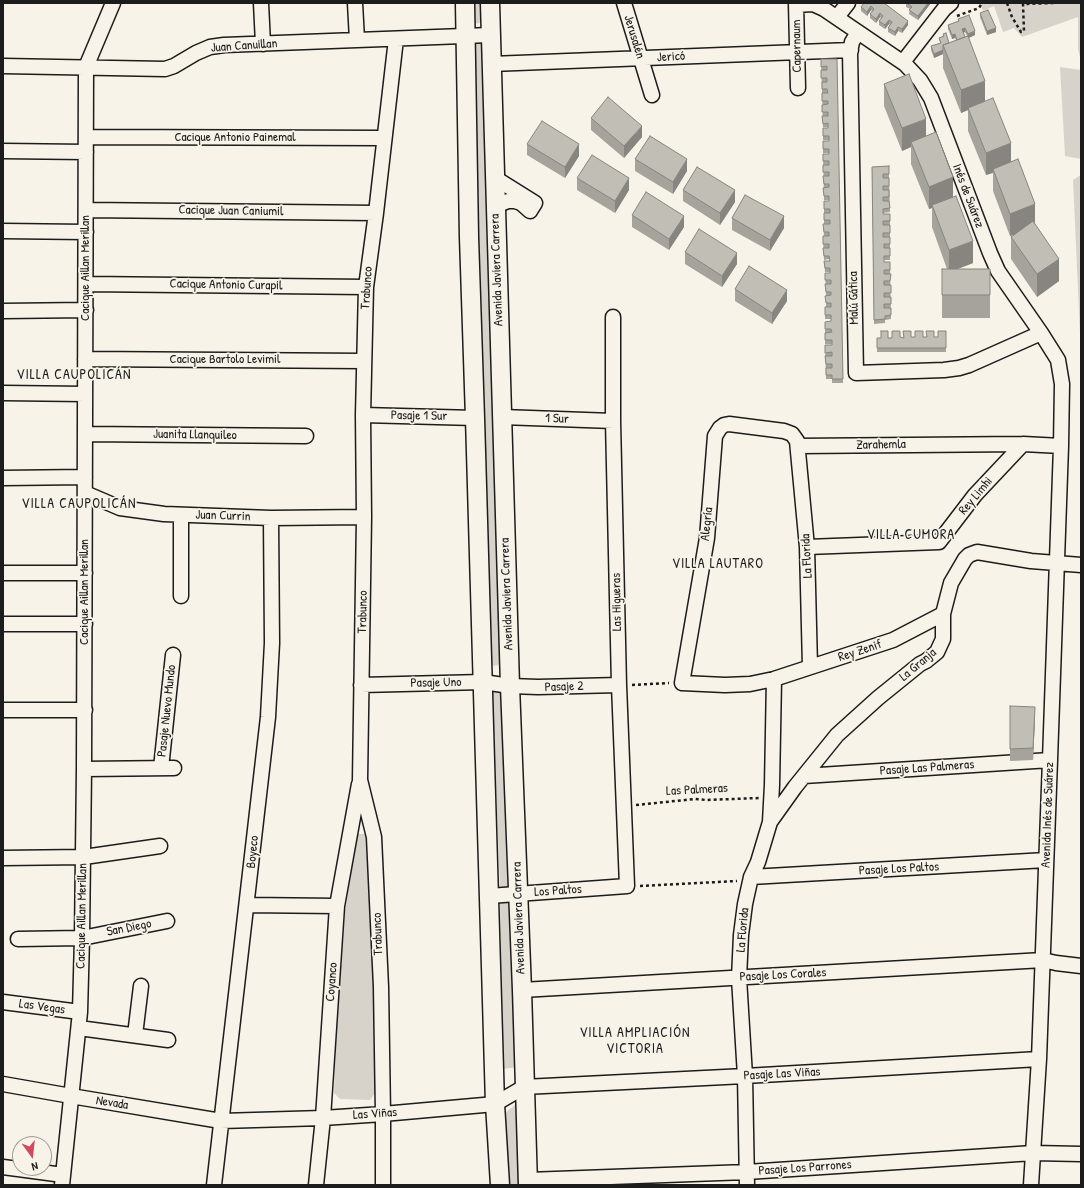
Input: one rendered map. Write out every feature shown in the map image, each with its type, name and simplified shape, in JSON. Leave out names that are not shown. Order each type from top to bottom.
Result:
[{"type":"main road","name":"Avenida Javiera Carrera","points":[[465,3],[469,237],[495,1104],[500,1185]]},
{"type":"main road","name":"Avenida Javiera Carrera","points":[[490,3],[510,686],[528,1183]]},
{"type":"street","name":"Cacique Aillan Merillan","points":[[63,1180],[79,1028],[84,857],[86,67],[113,3]]},
{"type":"street","points":[[262,3],[263,44]]},
{"type":"street","points":[[355,3],[357,40]]},
{"type":"street","name":"Jerusalén","points":[[624,3],[652,95]]},
{"type":"street","points":[[837,17],[848,3]]},
{"type":"street","points":[[903,62],[944,9],[951,3]]},
{"type":"street","name":"Inés de Suárez","points":[[796,4],[813,4],[837,17],[903,62],[920,80],[930,98],[998,271],[1058,360],[1062,384],[1061,446]]},
{"type":"street","name":"Capernaum","points":[[796,4],[798,88]]},
{"type":"street","name":"Malú Gática","points":[[858,32],[852,42],[851,50],[852,206],[856,373],[944,370],[959,368],[1041,333]]},
{"type":"street","name":"Juan Canuillan","points":[[3,66],[165,69],[174,66],[196,53],[210,47],[224,45],[490,35]]},
{"type":"street","name":"Trabunco","points":[[383,1185],[384,1114],[374,837],[360,780],[364,517],[363,415],[366,287],[396,39]]},
{"type":"street","name":"Jericó","points":[[491,64],[851,50]]},
{"type":"street","name":"Cacique Antonio Painemal","points":[[86,137],[384,138]]},
{"type":"street","points":[[3,151],[86,152]]},
{"type":"street","points":[[495,178],[532,207],[515,201],[508,201],[495,206]]},
{"type":"street","name":"Cacique Juan Caniumil","points":[[86,210],[376,213]]},
{"type":"street","points":[[3,231],[86,232]]},
{"type":"street","name":"Cacique Antonio Curapil","points":[[86,284],[366,287]]},
{"type":"street","points":[[3,311],[86,310]]},
{"type":"street","name":"Las Higueras","points":[[613,317],[613,420],[619,685],[627,886]]},
{"type":"street","name":"Cacique Bartolo Levimil","points":[[86,359],[364,361]]},
{"type":"street","points":[[3,393],[85,394]]},
{"type":"street","name":"Pasaje 1 Sur","points":[[363,415],[475,418]]},
{"type":"street","name":"1 Sur","points":[[502,417],[613,420]]},
{"type":"street","name":"Alegría","points":[[682,683],[707,538],[715,436],[720,428],[729,424],[788,432],[795,437],[798,446]]},
{"type":"street","name":"Juanita Llanquileo","points":[[85,434],[306,436]]},
{"type":"street","name":"Zarahemla","points":[[798,446],[1023,444],[1061,446]]},
{"type":"street","name":"Rey Limhi","points":[[807,547],[939,542],[975,495],[1023,444]]},
{"type":"street","name":"La Florida","points":[[798,446],[807,547],[810,667]]},
{"type":"street","name":"Avenida Inés de Suárez","points":[[1031,1185],[1039,1059],[1061,446]]},
{"type":"street","points":[[3,478],[85,477]]},
{"type":"street","name":"Juan Currin","points":[[85,493],[120,508],[164,514],[271,518],[364,517]]},
{"type":"street","points":[[181,515],[181,596]]},
{"type":"street","name":"Boyeco","points":[[214,1185],[268,717],[272,642],[271,518]]},
{"type":"street","name":"La Granja","points":[[770,822],[837,735],[878,698],[936,652],[942,639],[943,614],[951,583],[965,558],[977,552],[1030,561],[1081,565]]},
{"type":"street","points":[[3,573],[85,573]]},
{"type":"street","name":"Rey Zenif","points":[[774,680],[893,640],[943,614]]},
{"type":"street","points":[[3,624],[85,624]]},
{"type":"street","name":"Pasaje Nuevo Mundo","points":[[84,769],[167,768],[173,655]]},
{"type":"street","points":[[682,683],[725,685],[750,684],[774,680]]},
{"type":"street","name":"La Florida","points":[[747,1178],[745,1076],[739,978],[741,935],[745,904],[751,877],[758,862],[770,822],[774,680]]},
{"type":"street","name":"Pasaje Uno","points":[[361,685],[483,682],[510,686]]},
{"type":"street","name":"Pasaje 2","points":[[510,686],[538,687],[619,685]]},
{"type":"street","points":[[3,710],[84,710]]},
{"type":"street","name":"Pasaje Las Palmeras","points":[[804,776],[1050,760]]},
{"type":"street","name":"Coyanco","points":[[316,1185],[323,1118],[337,906],[360,780]]},
{"type":"street","points":[[3,858],[84,857],[160,846]]},
{"type":"street","name":"Pasaje Los Paltos","points":[[751,877],[1046,860]]},
{"type":"street","name":"Los Paltos","points":[[489,896],[627,886]]},
{"type":"street","points":[[247,904],[337,906]]},
{"type":"street","name":"San Diego","points":[[18,939],[82,938],[167,921]]},
{"type":"street","name":"Pasaje Los Corales","points":[[522,990],[1043,960],[1056,964],[1081,966]]},
{"type":"street","points":[[135,1035],[141,986]]},
{"type":"street","name":"Las Vegas","points":[[3,1002],[80,1012]]},
{"type":"street","name":"Las Vegas","points":[[79,1028],[168,1040]]},
{"type":"street","name":"Pasaje Las Viñas","points":[[524,1087],[1039,1059]]},
{"type":"street","name":"Nevada","points":[[3,1084],[221,1121]]},
{"type":"street","name":"Las Viñas","points":[[221,1121],[323,1118],[495,1104],[524,1087]]},
{"type":"street","name":"Pasaje Los Parrones","points":[[528,1183],[747,1178],[1033,1152],[1081,1154]]},
{"type":"street","points":[[3,1167],[63,1180]]},
{"type":"path","points":[[1007,3],[1012,17],[1021,32],[1024,31],[1023,4],[1054,3]]},
{"type":"path","points":[[619,685],[682,683]]},
{"type":"path","name":"Las Palmeras","points":[[624,806],[695,799],[771,799]]},
{"type":"path","points":[[627,886],[734,882],[751,877]]},
{"type":"shaded area","points":[[474,3],[483,3],[484,22],[474,24]]},
{"type":"shaded area","points":[[980,3],[1081,3],[1081,61],[1078,49],[1078,17],[1022,37],[1014,28],[1003,32],[994,6],[983,11]]},
{"type":"shaded area","points":[[470,44],[483,44],[504,665],[489,666]]},
{"type":"shaded area","points":[[1060,67],[1081,70],[1081,159],[1065,156]]},
{"type":"shaded area","points":[[1081,175],[1081,356],[1073,180]]},
{"type":"shaded area","points":[[492,691],[505,691],[513,888],[500,887]]},
{"type":"shaded area","points":[[357,834],[367,834],[378,1089],[370,1100],[340,1099],[334,1093],[345,912]]},
{"type":"shaded area","points":[[500,902],[514,902],[518,1067],[502,1069]]},
{"type":"shaded area","points":[[521,1100],[524,1185],[507,1185],[504,1114]]},
{"type":"building","points":[[864,3],[884,3],[908,21],[902,29],[898,27],[895,32],[888,28],[892,22],[889,20],[885,25],[879,21],[883,16],[880,13],[876,19],[870,14],[874,9],[871,6],[867,12],[861,7]]},
{"type":"building","points":[[907,3],[928,3],[918,16],[909,10],[912,7]]},
{"type":"building","points":[[988,10],[996,28],[987,31],[980,13]]},
{"type":"building","points":[[969,15],[975,31],[968,34],[965,28],[962,29],[965,37],[957,40],[955,34],[952,35],[948,25]]},
{"type":"building","points":[[946,33],[949,43],[943,45],[943,50],[934,54],[931,46],[941,43],[939,38],[944,36],[943,34]]},
{"type":"building","points":[[968,36],[985,81],[961,90],[943,45]]},
{"type":"building","points":[[821,59],[837,59],[843,379],[832,379],[832,375],[826,375],[826,368],[832,368],[832,364],[826,364],[825,356],[832,356],[832,352],[825,353],[825,345],[832,345],[832,340],[825,340],[825,333],[832,332],[831,329],[825,329],[825,322],[831,321],[831,315],[825,315],[825,307],[831,307],[831,303],[826,303],[825,296],[831,295],[831,292],[826,292],[825,284],[831,284],[831,280],[825,280],[825,273],[830,273],[830,268],[825,268],[824,261],[830,261],[829,256],[824,256],[823,248],[829,248],[829,244],[823,244],[823,236],[829,236],[829,232],[824,232],[823,224],[830,224],[830,220],[824,220],[824,213],[830,213],[830,209],[824,209],[824,201],[829,201],[829,196],[824,196],[823,188],[829,187],[829,184],[824,184],[823,176],[829,176],[829,172],[823,172],[823,165],[829,165],[829,161],[823,161],[823,154],[829,154],[829,149],[823,149],[823,141],[829,141],[829,136],[823,136],[823,128],[828,128],[828,123],[823,124],[822,116],[828,116],[828,112],[822,112],[822,105],[828,104],[828,101],[822,101],[822,93],[828,93],[827,89],[822,89],[822,82],[827,82],[827,78],[821,78],[821,70],[827,70],[827,66],[821,67]]},
{"type":"building","points":[[909,74],[926,119],[902,128],[884,84]]},
{"type":"building","points":[[608,97],[642,126],[624,146],[591,118]]},
{"type":"building","points":[[993,98],[1011,143],[986,153],[968,108]]},
{"type":"building","points":[[542,121],[579,144],[565,167],[527,144]]},
{"type":"building","points":[[936,132],[953,177],[929,187],[911,142]]},
{"type":"building","points":[[650,136],[687,159],[673,182],[635,159]]},
{"type":"building","points":[[592,155],[629,178],[615,201],[577,178]]},
{"type":"building","points":[[1018,159],[1035,204],[1010,214],[993,169]]},
{"type":"building","points":[[889,166],[889,174],[883,174],[883,178],[889,178],[889,186],[883,186],[883,190],[889,190],[889,197],[883,197],[883,201],[889,201],[890,208],[883,209],[883,214],[890,214],[890,221],[883,221],[883,225],[890,225],[890,233],[883,233],[883,237],[890,237],[890,244],[884,244],[884,248],[890,248],[890,256],[884,256],[884,262],[890,262],[890,270],[884,270],[884,274],[891,274],[890,281],[884,281],[884,285],[891,285],[891,293],[884,293],[884,297],[891,297],[891,304],[884,304],[884,308],[891,308],[891,315],[885,316],[885,319],[874,320],[872,167]]},
{"type":"building","points":[[697,167],[735,190],[720,213],[683,190]]},
{"type":"building","points":[[646,192],[684,216],[669,239],[632,215]]},
{"type":"building","points":[[745,195],[784,216],[770,240],[732,218]]},
{"type":"building","points":[[956,196],[973,241],[949,250],[932,205]]},
{"type":"building","points":[[1033,221],[1059,259],[1037,274],[1011,237]]},
{"type":"building","points":[[699,229],[737,253],[722,276],[685,252]]},
{"type":"building","points":[[749,266],[787,290],[772,313],[735,289]]},
{"type":"building","points":[[942,269],[990,269],[990,295],[942,295]]},
{"type":"building","points":[[881,331],[888,331],[888,338],[892,338],[892,331],[900,331],[900,337],[904,338],[903,331],[911,331],[911,337],[915,337],[915,331],[923,331],[923,337],[927,337],[926,331],[934,331],[934,337],[938,337],[938,331],[946,331],[946,348],[877,348],[877,338],[881,338]]},
{"type":"building","points":[[1010,706],[1035,707],[1033,748],[1010,749]]},
{"type":"district","name":"VILLA CAUPOLICÁN","points":[[74,375]]},
{"type":"district","name":"VILLA CAUPOLICÁN","points":[[79,504]]},
{"type":"district","name":"VILLA CUMORA","points":[[911,535]]},
{"type":"district","name":"VILLA LAUTARO","points":[[718,564]]},
{"type":"district","name":"VILLA AMPLIACIÓN VICTORIA","points":[[635,1042]]}]
